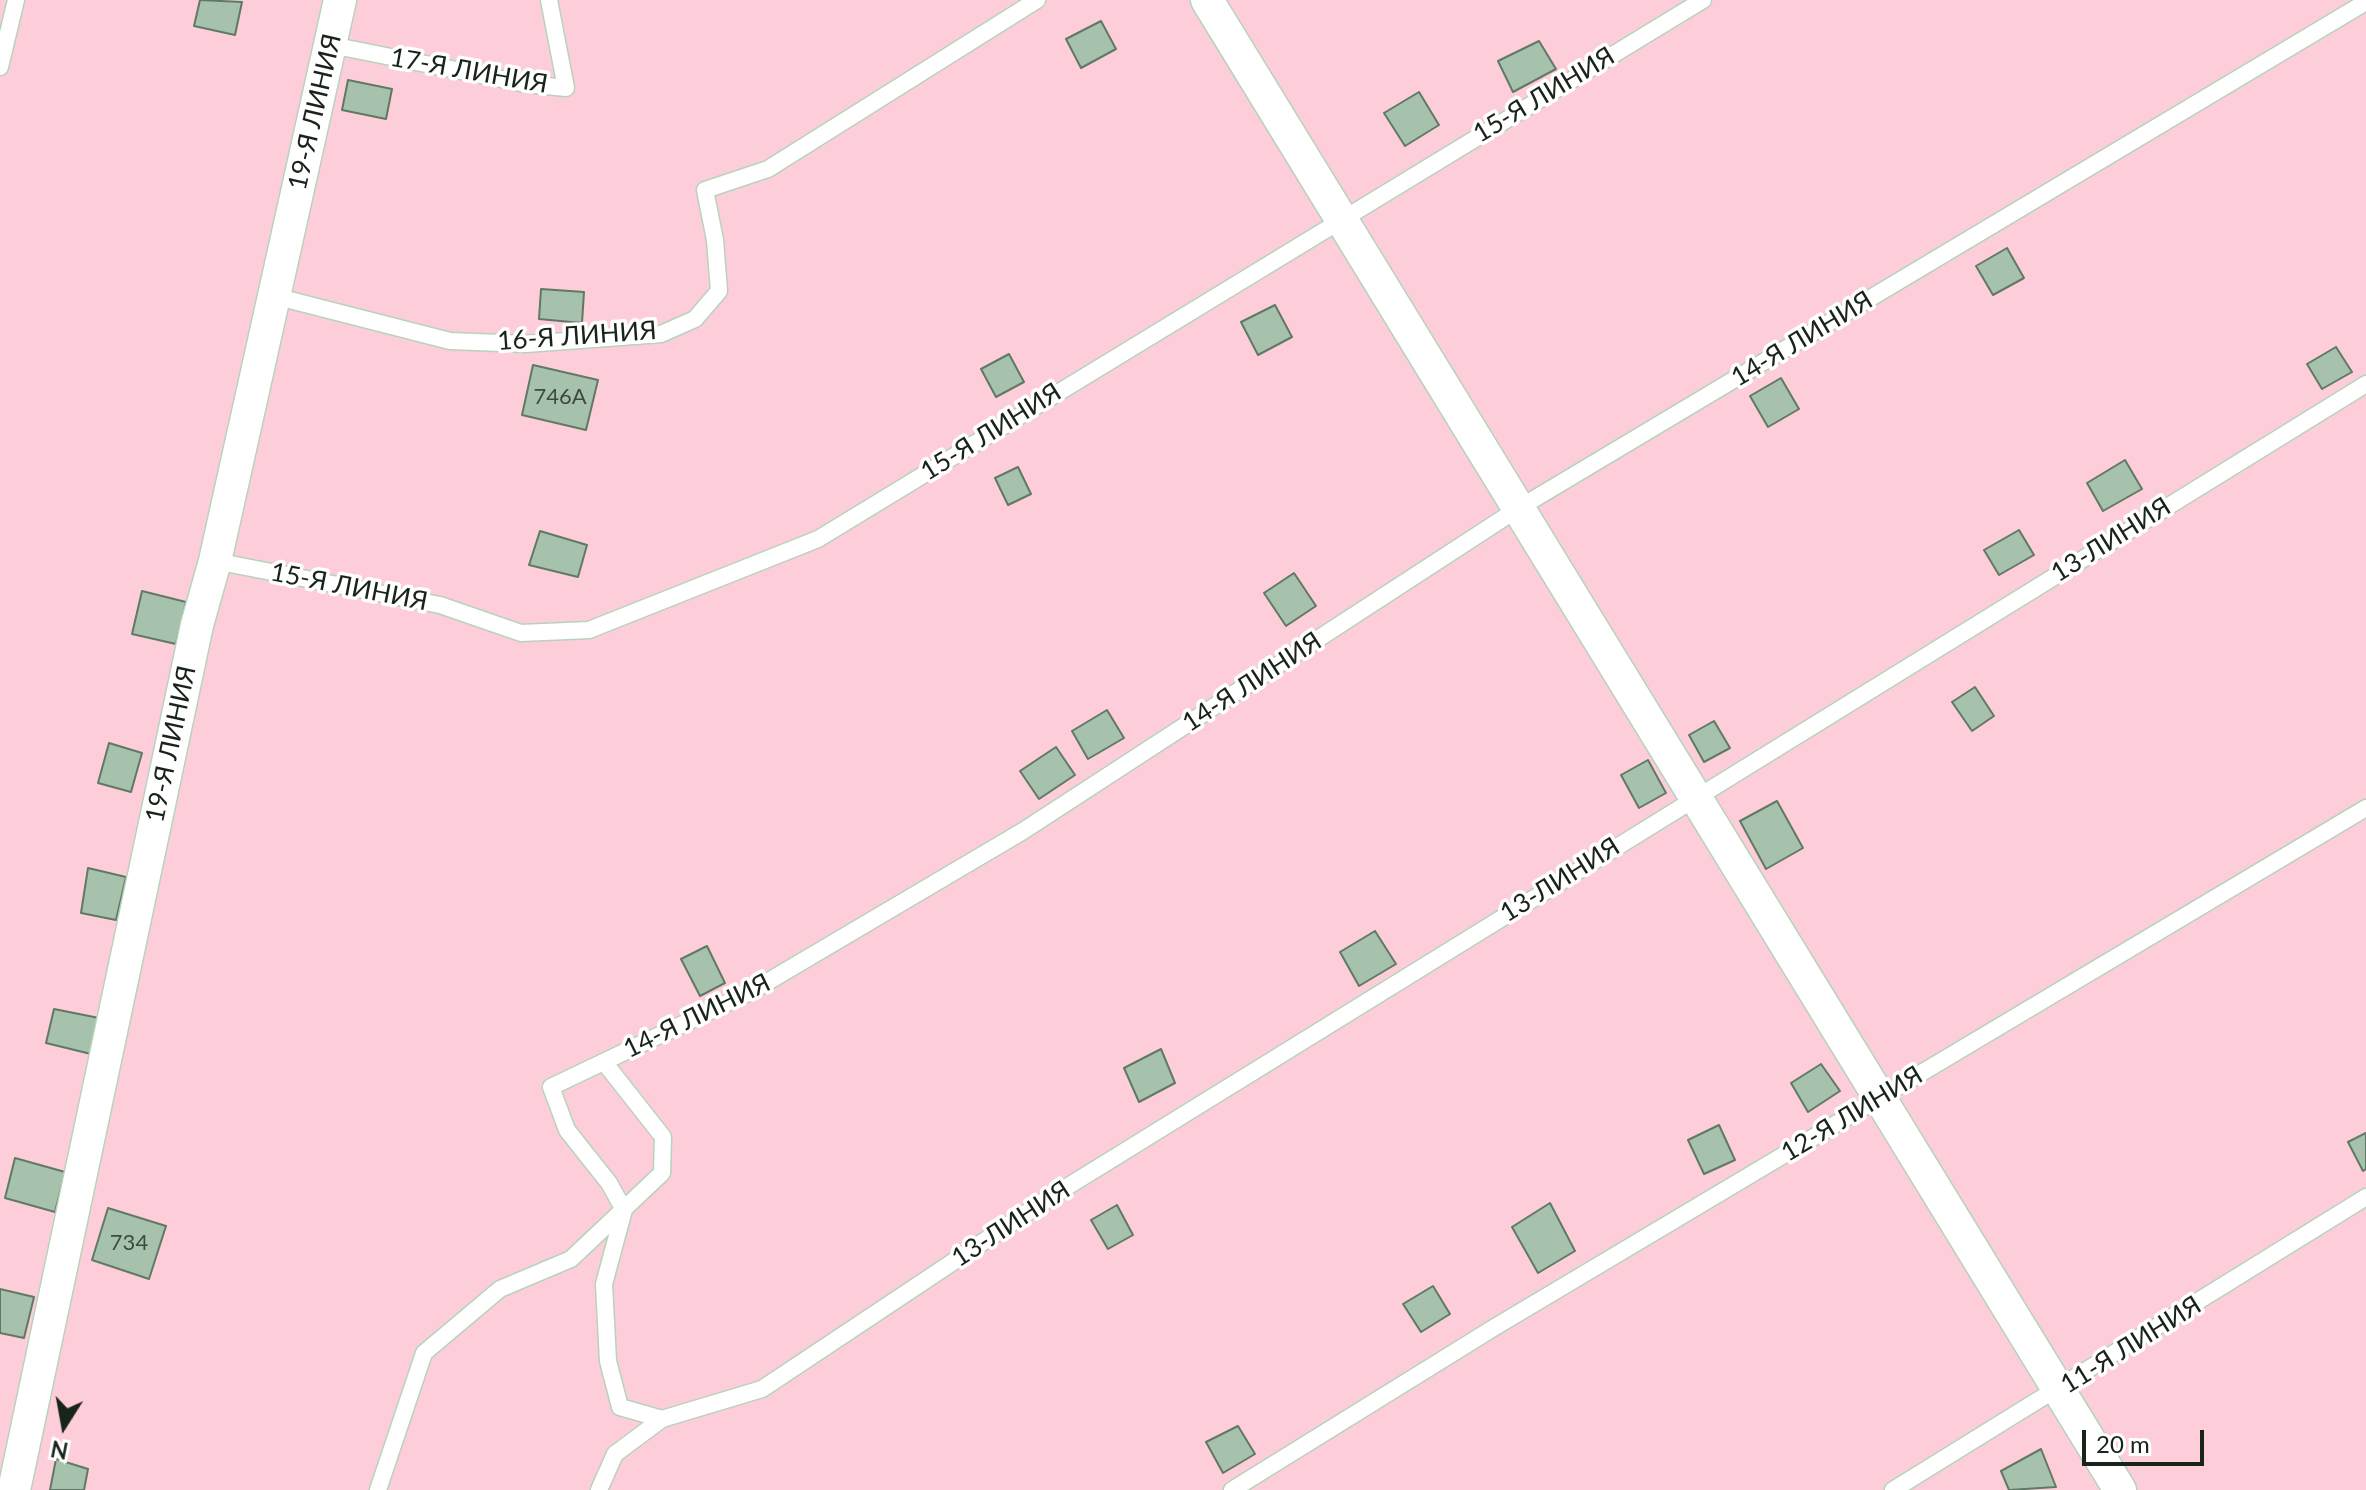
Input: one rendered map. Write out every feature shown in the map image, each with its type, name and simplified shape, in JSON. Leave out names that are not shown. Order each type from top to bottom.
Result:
[{"type":"street","name":"19-Я ЛИНИЯ","points":[[14,1490],[193,640],[215,561],[340,0]]},
{"type":"street","points":[[1207,0],[2120,1490]]},
{"type":"lane","points":[[0,67],[16,0]]},
{"type":"lane","name":"17-Я ЛИНИЯ","points":[[331,45],[526,84],[566,88],[549,0]]},
{"type":"lane","name":"16-Я ЛИНИЯ","points":[[274,296],[450,341],[526,344],[661,334],[695,319],[719,291],[715,240],[705,190],[768,169],[1037,0]]},
{"type":"lane","name":"15-Я ЛИНИЯ","points":[[215,561],[440,605],[521,633],[589,630],[818,539],[1342,216],[1703,0]]},
{"type":"lane","name":"14-Я ЛИНИЯ","points":[[624,1210],[609,1183],[567,1130],[551,1087],[752,991],[1023,831],[1519,508],[2366,2]]},
{"type":"lane","name":"13-ЛИНИЯ","points":[[662,1419],[762,1389],[1049,1198],[2366,384]]},
{"type":"lane","name":"12-Я ЛИНИЯ","points":[[1232,1490],[1339,1422],[2366,808]]},
{"type":"lane","points":[[378,1490],[424,1353],[500,1289],[571,1259],[662,1173],[663,1137],[604,1062]]},
{"type":"lane","name":"11-Я ЛИНИЯ","points":[[1893,1490],[2059,1390],[2366,1197]]},
{"type":"lane","points":[[624,1210],[604,1284],[608,1361],[620,1407],[662,1419]]},
{"type":"lane","points":[[599,1490],[615,1454],[662,1419]]},
{"type":"shaded area","points":[[0,0],[2366,0],[2366,1490],[0,1490]]},
{"type":"building","points":[[200,0],[242,2],[235,35],[194,26]]},
{"type":"building","points":[[1101,21],[1116,49],[1081,68],[1066,39]]},
{"type":"building","points":[[1539,41],[1556,69],[1513,92],[1498,61]]},
{"type":"building","points":[[348,80],[392,89],[386,119],[342,110]]},
{"type":"building","points":[[1419,92],[1439,125],[1405,146],[1384,113]]},
{"type":"building","points":[[2007,248],[2024,278],[1993,295],[1976,266]]},
{"type":"building","points":[[541,289],[584,292],[582,323],[539,319]]},
{"type":"building","points":[[1275,305],[1292,337],[1258,355],[1241,322]]},
{"type":"building","points":[[2336,347],[2352,372],[2322,389],[2307,364]]},
{"type":"building","points":[[1009,354],[1024,382],[996,397],[981,369]]},
{"type":"building","points":[[533,365],[598,380],[586,430],[522,415]]},
{"type":"building","points":[[1781,378],[1799,409],[1768,427],[1750,396]]},
{"type":"building","points":[[2125,460],[2142,489],[2103,511],[2087,483]]},
{"type":"building","points":[[1018,467],[1031,494],[1008,505],[995,478]]},
{"type":"building","points":[[2019,530],[2034,555],[1999,575],[1984,550]]},
{"type":"building","points":[[540,531],[587,545],[578,577],[529,565]]},
{"type":"building","points":[[1294,573],[1316,606],[1286,626],[1264,593]]},
{"type":"building","points":[[142,591],[186,602],[176,644],[132,634]]},
{"type":"building","points":[[1975,687],[1994,716],[1972,731],[1952,702]]},
{"type":"building","points":[[1107,710],[1124,738],[1088,759],[1072,731]]},
{"type":"building","points":[[1714,721],[1730,748],[1704,762],[1689,735]]},
{"type":"building","points":[[109,743],[142,753],[131,792],[98,783]]},
{"type":"building","points":[[1056,747],[1075,775],[1039,799],[1020,771]]},
{"type":"building","points":[[1648,760],[1666,793],[1639,808],[1621,775]]},
{"type":"building","points":[[1777,801],[1803,848],[1766,869],[1740,821]]},
{"type":"building","points":[[88,868],[126,877],[116,920],[81,913]]},
{"type":"building","points":[[1375,931],[1396,964],[1359,986],[1340,952]]},
{"type":"building","points":[[707,946],[725,983],[700,996],[681,959]]},
{"type":"building","points":[[54,1009],[99,1018],[91,1054],[46,1043]]},
{"type":"building","points":[[1161,1049],[1175,1083],[1139,1102],[1124,1068]]},
{"type":"building","points":[[1821,1064],[1840,1091],[1808,1112],[1791,1083]]},
{"type":"building","points":[[1719,1125],[1735,1160],[1704,1174],[1688,1140]]},
{"type":"building","points":[[2366,1133],[2366,1169],[2363,1171],[2348,1142]]},
{"type":"building","points":[[15,1158],[65,1172],[55,1212],[5,1198]]},
{"type":"building","points":[[1550,1203],[1575,1251],[1538,1273],[1512,1227]]},
{"type":"building","points":[[1117,1205],[1133,1235],[1108,1249],[1091,1220]]},
{"type":"building","points":[[108,1208],[166,1226],[149,1279],[92,1260]]},
{"type":"building","points":[[1433,1286],[1450,1314],[1421,1332],[1403,1304]]},
{"type":"building","points":[[0,1289],[34,1297],[24,1338],[0,1333]]},
{"type":"building","points":[[1238,1426],[1255,1454],[1223,1473],[1206,1442]]},
{"type":"building","points":[[2041,1449],[2056,1487],[2009,1490],[2001,1471]]},
{"type":"building","points":[[56,1459],[88,1469],[84,1490],[50,1490]]}]
